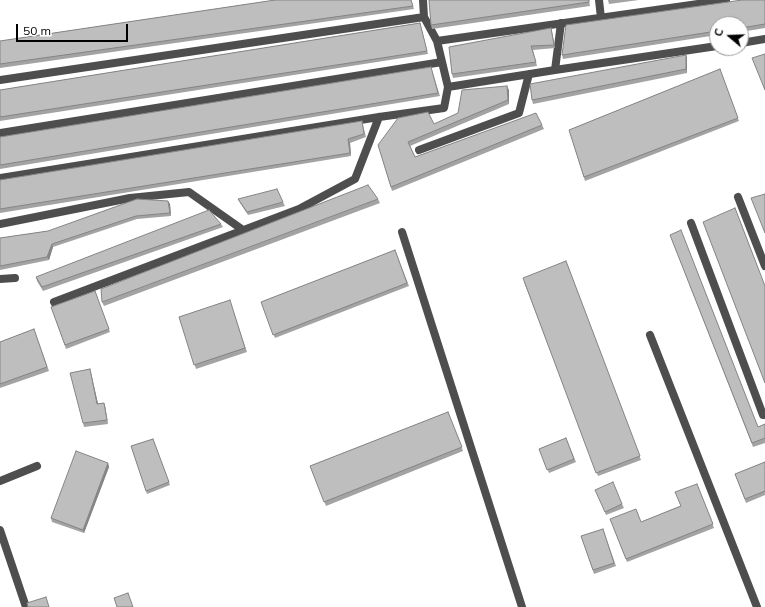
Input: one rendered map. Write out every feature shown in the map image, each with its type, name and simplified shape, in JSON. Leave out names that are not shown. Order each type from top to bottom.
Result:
[{"type":"lane","points":[[0,178],[379,117],[444,108],[448,87],[437,41],[424,17],[423,0]]},
{"type":"lane","points":[[599,0],[601,18]]},
{"type":"lane","points":[[437,41],[726,0]]},
{"type":"lane","points":[[0,80],[424,17]]},
{"type":"lane","points":[[555,70],[561,23]]},
{"type":"lane","points":[[749,42],[765,39]]},
{"type":"lane","points":[[448,87],[709,47]]},
{"type":"lane","points":[[0,133],[442,62]]},
{"type":"lane","points":[[419,150],[519,114],[529,74]]},
{"type":"lane","points":[[54,302],[299,209],[355,179],[379,117]]},
{"type":"lane","points":[[0,224],[130,198],[189,192],[243,230]]},
{"type":"lane","points":[[738,197],[765,266]]},
{"type":"lane","points":[[691,223],[765,415]]},
{"type":"lane","points":[[402,232],[522,607]]},
{"type":"lane","points":[[0,279],[15,278]]},
{"type":"lane","points":[[650,335],[757,607]]},
{"type":"lane","points":[[0,481],[37,466]]},
{"type":"lane","points":[[0,530],[26,607]]},
{"type":"building","points":[[275,0],[411,0],[413,6],[0,64],[0,41]]},
{"type":"building","points":[[429,0],[589,0],[589,2],[431,25]]},
{"type":"building","points":[[742,0],[765,0],[765,24],[749,27],[749,16],[709,16],[709,32],[562,55],[566,25]]},
{"type":"building","points":[[420,23],[427,51],[0,117],[0,90]]},
{"type":"building","points":[[551,28],[554,45],[531,46],[536,62],[452,74],[449,47]]},
{"type":"building","points":[[765,54],[765,90],[752,58]]},
{"type":"building","points":[[686,55],[686,69],[532,100],[530,84]]},
{"type":"building","points":[[431,67],[438,93],[0,165],[0,137]]},
{"type":"building","points":[[720,69],[738,118],[584,177],[569,130]]},
{"type":"building","points":[[507,86],[508,100],[408,142],[415,157],[536,113],[542,125],[391,187],[378,145],[398,118],[428,112],[434,124],[458,113],[462,90]]},
{"type":"building","points":[[362,121],[364,134],[348,139],[350,153],[0,209],[0,180]]},
{"type":"building","points":[[368,185],[378,199],[102,302],[101,289]]},
{"type":"building","points":[[277,189],[283,202],[247,212],[238,199]]},
{"type":"building","points":[[765,194],[765,233],[751,198]]},
{"type":"building","points":[[137,199],[168,201],[170,213],[136,216],[52,244],[47,257],[0,266],[0,238],[48,231]]},
{"type":"building","points":[[735,208],[765,286],[765,383],[703,222]]},
{"type":"building","points":[[209,210],[221,224],[42,287],[36,277]]},
{"type":"building","points":[[681,230],[758,427],[765,424],[765,438],[752,443],[670,235]]},
{"type":"building","points":[[395,250],[407,283],[273,335],[261,302]]},
{"type":"building","points":[[566,261],[640,456],[596,473],[523,278]]},
{"type":"building","points":[[95,291],[109,329],[65,345],[51,307]]},
{"type":"building","points":[[230,300],[245,348],[194,365],[179,317]]},
{"type":"building","points":[[34,329],[47,367],[0,384],[0,342]]},
{"type":"building","points":[[90,369],[97,404],[104,403],[107,420],[83,423],[70,373]]},
{"type":"building","points":[[448,412],[462,447],[324,502],[310,466]]},
{"type":"building","points":[[566,438],[574,459],[547,470],[539,449]]},
{"type":"building","points":[[153,439],[169,482],[146,491],[131,446]]},
{"type":"building","points":[[76,451],[108,463],[83,530],[51,518]]},
{"type":"building","points":[[765,462],[765,491],[745,499],[735,474]]},
{"type":"building","points":[[613,482],[622,504],[605,512],[595,490]]},
{"type":"building","points":[[697,484],[713,524],[626,559],[610,519],[636,509],[641,522],[681,506],[675,492]]},
{"type":"building","points":[[603,529],[614,563],[593,570],[581,536]]},
{"type":"building","points":[[128,593],[133,607],[117,607],[114,598]]},
{"type":"building","points":[[46,597],[49,607],[28,607],[27,603]]}]
